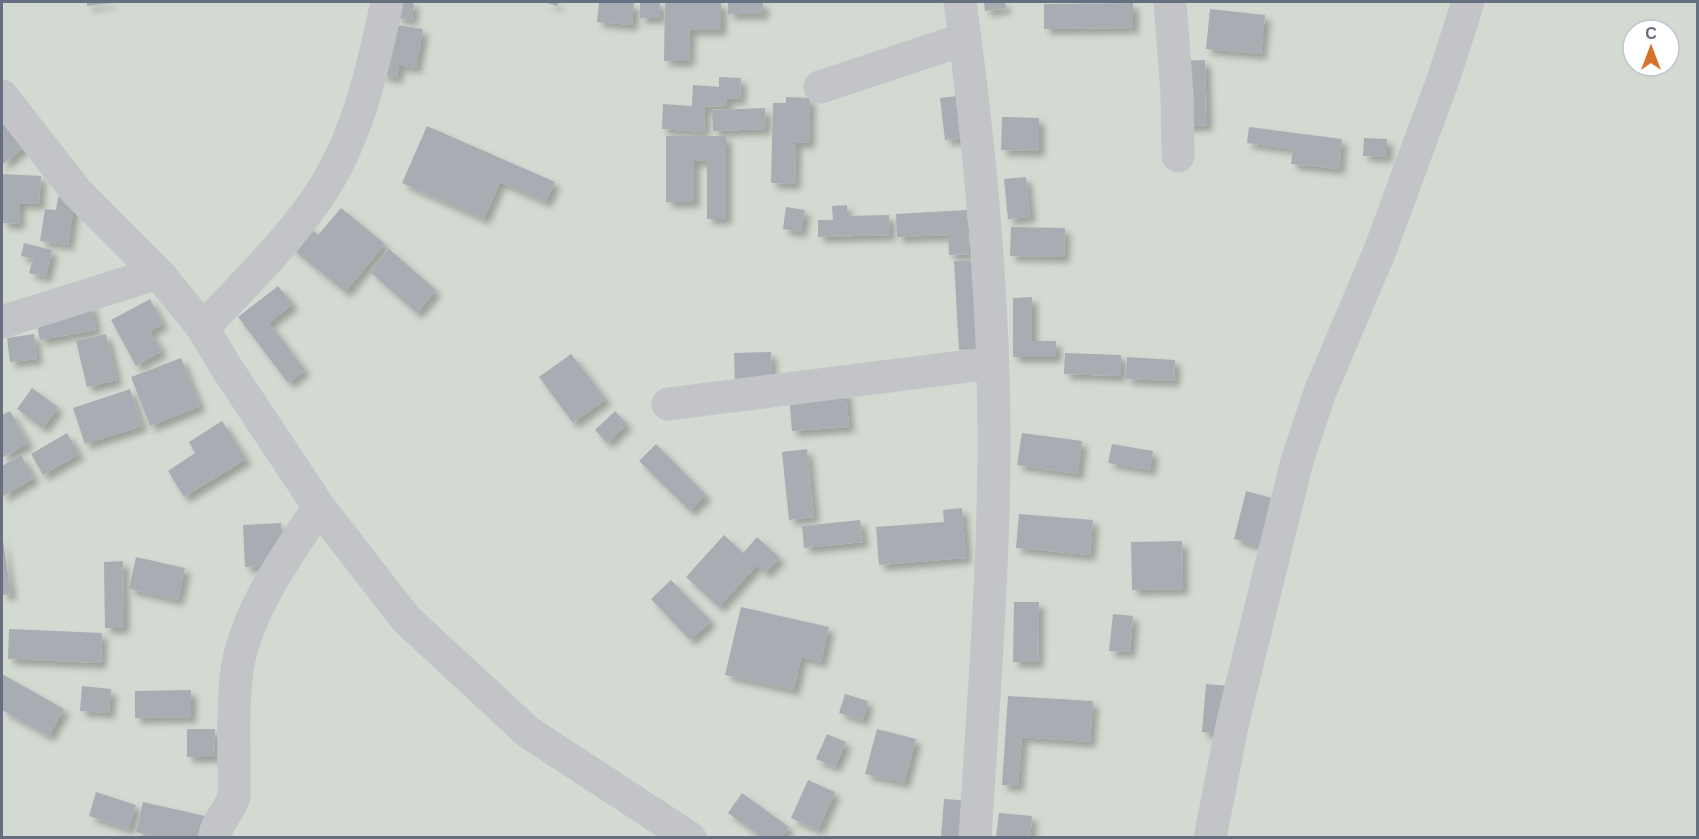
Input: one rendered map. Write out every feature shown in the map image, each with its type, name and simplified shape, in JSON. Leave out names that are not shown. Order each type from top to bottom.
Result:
[{"type":"street","points":[[203,328],[280,246],[328,182],[358,115],[387,2]]},
{"type":"street","points":[[960,2],[984,196],[993,363],[994,441],[989,609],[975,837]]},
{"type":"street","points":[[1170,2],[1177,94],[1178,156]]},
{"type":"street","points":[[1210,837],[1233,721],[1297,461],[1320,392],[1387,231],[1444,77],[1468,2]]},
{"type":"street","points":[[820,87],[965,39]]},
{"type":"street","points":[[2,96],[76,191],[158,273],[203,328],[226,367],[319,507],[406,619],[528,732],[690,837]]},
{"type":"street","points":[[2,322],[158,273]]},
{"type":"street","points":[[668,404],[993,363]]},
{"type":"street","points":[[214,837],[234,796],[238,664],[246,636],[267,592],[319,507]]},
{"type":"shaded area","points":[[2,2],[1697,2],[1697,837],[2,838]]},
{"type":"building","points":[[87,2],[113,2],[113,3],[87,6]]},
{"type":"building","points":[[398,2],[414,2],[412,20],[397,18]]},
{"type":"building","points":[[543,2],[559,2],[557,6]]},
{"type":"building","points":[[599,2],[634,3],[632,25],[597,22]]},
{"type":"building","points":[[640,2],[660,2],[660,18],[640,18]]},
{"type":"building","points":[[665,2],[721,2],[721,30],[690,30],[689,61],[664,61]]},
{"type":"building","points":[[728,2],[763,2],[763,14],[728,14]]},
{"type":"building","points":[[984,2],[1005,2],[1006,8],[985,11]]},
{"type":"building","points":[[1133,3],[1133,28],[1044,29],[1044,4]]},
{"type":"building","points":[[1210,9],[1265,15],[1261,54],[1206,49]]},
{"type":"building","points":[[390,24],[423,29],[416,68],[399,65],[397,78],[381,75]]},
{"type":"building","points":[[1205,60],[1207,125],[1183,126],[1181,61]]},
{"type":"building","points":[[719,77],[741,78],[740,99],[727,99],[727,107],[705,106],[704,132],[662,129],[663,104],[692,106],[693,85],[719,87]]},
{"type":"building","points":[[966,95],[971,138],[945,140],[940,98]]},
{"type":"building","points":[[786,97],[810,98],[809,143],[796,142],[795,184],[771,183],[773,103],[786,103]]},
{"type":"building","points":[[765,108],[766,129],[713,131],[712,110]]},
{"type":"building","points":[[2,111],[28,144],[2,165]]},
{"type":"building","points":[[1002,117],[1039,118],[1039,151],[1001,150]]},
{"type":"building","points":[[427,126],[555,182],[546,202],[500,182],[484,219],[402,183]]},
{"type":"building","points":[[1249,127],[1342,139],[1339,169],[1291,164],[1293,149],[1247,143]]},
{"type":"building","points":[[666,136],[726,136],[726,219],[707,219],[707,161],[694,161],[694,202],[666,202]]},
{"type":"building","points":[[1364,138],[1387,139],[1387,157],[1363,156]]},
{"type":"building","points":[[2,174],[41,176],[39,204],[20,203],[19,224],[2,223]]},
{"type":"building","points":[[1026,177],[1030,217],[1008,219],[1004,179]]},
{"type":"building","points":[[58,197],[75,200],[68,245],[40,241],[45,209],[56,210]]},
{"type":"building","points":[[847,205],[847,216],[889,215],[890,235],[818,237],[818,220],[833,220],[832,206]]},
{"type":"building","points":[[786,207],[805,210],[801,232],[783,229]]},
{"type":"building","points":[[341,208],[385,244],[345,292],[290,247],[308,226],[318,235]]},
{"type":"building","points":[[967,210],[969,254],[949,255],[948,235],[897,237],[896,214]]},
{"type":"building","points":[[1011,227],[1065,228],[1064,257],[1010,256]]},
{"type":"building","points":[[24,243],[52,250],[46,277],[29,273],[33,259],[21,256]]},
{"type":"building","points":[[389,249],[436,290],[417,313],[370,272]]},
{"type":"building","points":[[979,260],[984,348],[959,350],[954,261]]},
{"type":"building","points":[[278,286],[293,304],[269,323],[305,370],[288,383],[238,317]]},
{"type":"building","points":[[1032,297],[1032,341],[1056,341],[1056,357],[1013,357],[1013,298]]},
{"type":"building","points":[[150,299],[163,324],[150,331],[162,351],[136,366],[111,320]]},
{"type":"building","points":[[91,304],[96,330],[40,340],[35,314]]},
{"type":"building","points":[[34,334],[37,359],[10,362],[7,338]]},
{"type":"building","points":[[106,334],[117,380],[87,387],[76,341]]},
{"type":"building","points":[[771,352],[772,384],[735,384],[734,353]]},
{"type":"building","points":[[1065,353],[1121,355],[1121,376],[1064,374]]},
{"type":"building","points":[[571,354],[606,399],[573,423],[539,377]]},
{"type":"building","points":[[1127,357],[1175,360],[1174,381],[1126,379]]},
{"type":"building","points":[[181,358],[200,406],[150,426],[131,377]]},
{"type":"building","points":[[32,388],[58,407],[43,428],[17,409]]},
{"type":"building","points":[[130,389],[142,426],[85,444],[73,408]]},
{"type":"building","points":[[846,391],[849,427],[792,431],[789,394]]},
{"type":"building","points":[[10,411],[28,443],[2,458],[2,415]]},
{"type":"building","points":[[615,411],[627,424],[607,443],[595,430]]},
{"type":"building","points":[[222,421],[246,459],[184,497],[168,471],[195,453],[189,442]]},
{"type":"building","points":[[67,433],[79,454],[43,475],[31,454]]},
{"type":"building","points":[[1022,433],[1082,441],[1078,474],[1017,465]]},
{"type":"building","points":[[656,444],[706,495],[690,511],[639,461]]},
{"type":"building","points":[[1112,444],[1153,451],[1150,470],[1108,463]]},
{"type":"building","points":[[807,449],[814,517],[789,520],[782,452]]},
{"type":"building","points":[[21,455],[34,478],[2,497],[2,466]]},
{"type":"building","points":[[1246,491],[1272,498],[1260,546],[1234,539]]},
{"type":"building","points":[[962,508],[966,558],[879,565],[876,527],[944,522],[943,510]]},
{"type":"building","points":[[1019,514],[1093,520],[1090,555],[1016,548]]},
{"type":"building","points":[[860,520],[863,542],[804,548],[802,526]]},
{"type":"building","points":[[281,523],[283,550],[277,565],[245,567],[243,525]]},
{"type":"building","points":[[2,534],[11,594],[2,595]]},
{"type":"building","points":[[724,535],[743,553],[757,537],[780,558],[765,573],[757,565],[719,607],[686,577]]},
{"type":"building","points":[[1182,541],[1183,589],[1132,590],[1131,542]]},
{"type":"building","points":[[136,557],[185,568],[178,600],[129,589]]},
{"type":"building","points":[[123,561],[124,628],[105,628],[104,562]]},
{"type":"building","points":[[671,580],[711,621],[690,640],[651,599]]},
{"type":"building","points":[[1014,602],[1039,602],[1038,662],[1013,662]]},
{"type":"building","points":[[741,607],[829,627],[821,662],[801,657],[794,690],[725,675]]},
{"type":"building","points":[[1113,614],[1133,616],[1130,652],[1109,651]]},
{"type":"building","points":[[9,629],[102,633],[101,663],[8,659]]},
{"type":"building","points":[[2,674],[64,709],[49,736],[2,710]]},
{"type":"building","points":[[1206,684],[1230,686],[1225,734],[1202,732]]},
{"type":"building","points":[[82,686],[111,689],[109,713],[80,711]]},
{"type":"building","points":[[191,690],[191,717],[135,718],[135,691]]},
{"type":"building","points":[[845,694],[868,701],[863,720],[839,713]]},
{"type":"building","points":[[1008,696],[1093,701],[1090,742],[1022,737],[1018,786],[1002,785]]},
{"type":"building","points":[[187,729],[215,729],[214,757],[187,757]]},
{"type":"building","points":[[877,729],[916,739],[904,783],[865,774]]},
{"type":"building","points":[[827,734],[846,742],[835,767],[816,759]]},
{"type":"building","points":[[808,780],[835,792],[818,830],[791,818]]},
{"type":"building","points":[[96,792],[136,805],[129,829],[89,816]]},
{"type":"building","points":[[742,793],[789,827],[781,838],[763,838],[728,813]]},
{"type":"building","points":[[944,799],[973,801],[970,838],[941,838]]},
{"type":"building","points":[[143,802],[205,816],[200,838],[163,838],[136,832]]},
{"type":"building","points":[[999,813],[1032,816],[1030,838],[996,838]]}]
